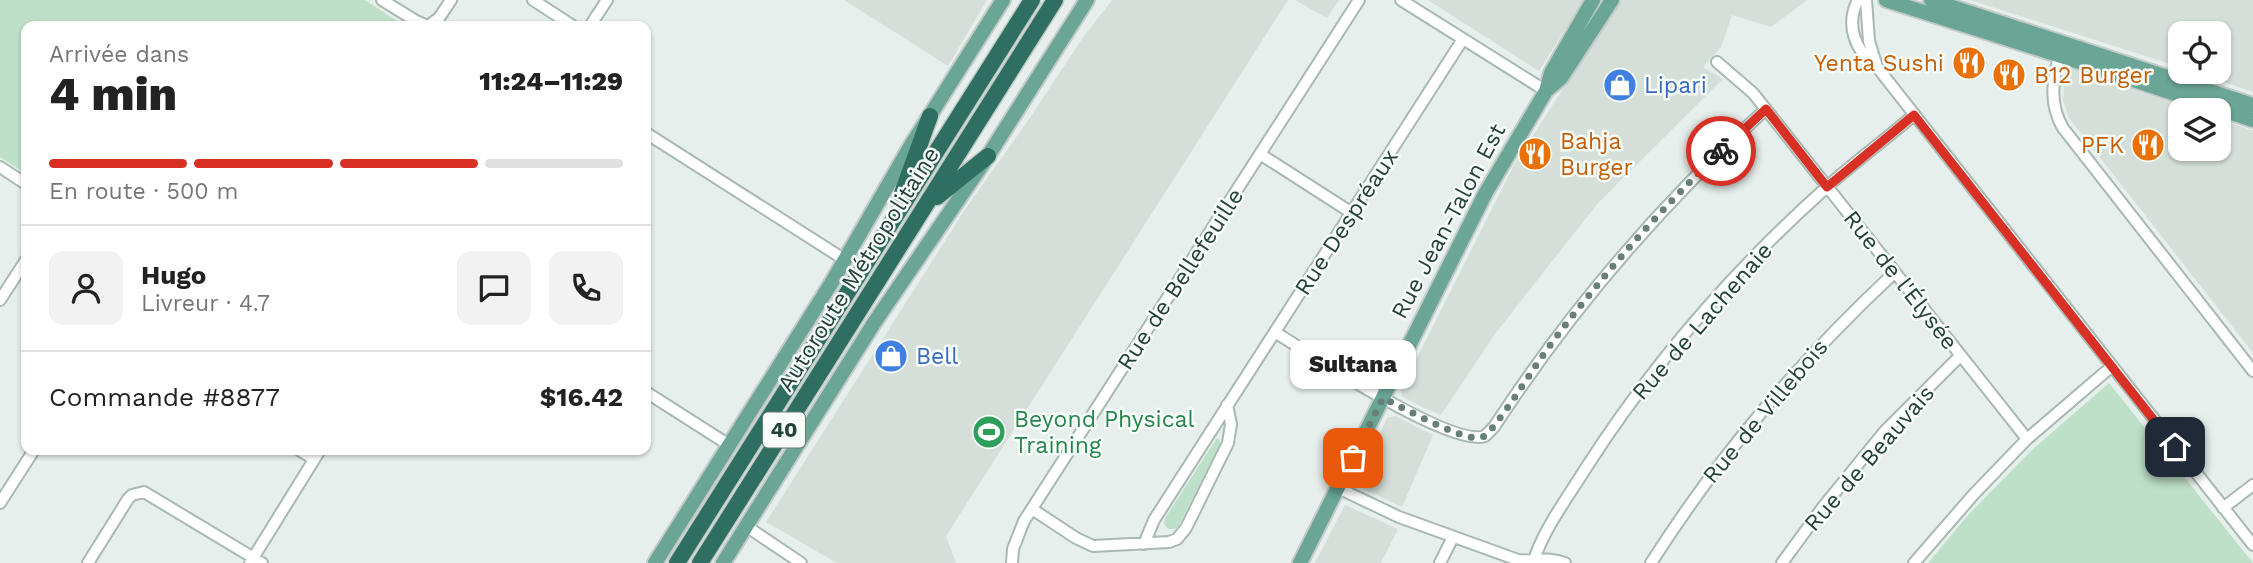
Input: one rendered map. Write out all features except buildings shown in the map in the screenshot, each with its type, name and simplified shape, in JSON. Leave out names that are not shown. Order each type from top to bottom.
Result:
[{"type":"highway","name":"Autoroute Métropolitaine","points":[[677,563],[1032,0]]},
{"type":"highway","name":"Autoroute Métropolitaine","points":[[700,563],[1055,0]]},
{"type":"highway","points":[[889,227],[930,116]]},
{"type":"highway","points":[[922,211],[962,174],[988,156]]},
{"type":"main road","points":[[655,563],[845,260],[906,154],[1003,0]]},
{"type":"main road","points":[[723,563],[876,321],[988,156],[1087,0]]},
{"type":"main road","name":"Rue Jean-Talon Est","points":[[1300,563],[1496,174],[1546,90],[1551,74],[1593,0]]},
{"type":"main road","name":"Rue Jean-Talon Est","points":[[1546,90],[1561,78],[1612,0]]},
{"type":"main road","points":[[1886,0],[2253,105]]},
{"type":"main road","points":[[1931,0],[2253,120]]},
{"type":"street","points":[[382,0],[416,21]]},
{"type":"street","points":[[435,21],[451,0]]},
{"type":"street","points":[[533,0],[565,21]]},
{"type":"street","points":[[593,21],[607,0]]},
{"type":"street","name":"Rue de Bellefeuille","points":[[1012,563],[1017,536],[1032,509],[1359,0]]},
{"type":"street","points":[[1401,0],[1546,90]]},
{"type":"street","points":[[1858,0],[1853,17],[1854,39],[1866,59],[1877,66]]},
{"type":"street","points":[[1866,0],[1868,41],[1877,66],[2253,545]]},
{"type":"street","name":"Rue Despréaux","points":[[1144,544],[1154,520],[1463,39]]},
{"type":"street","points":[[2062,49],[2052,97],[2063,128],[2253,371]]},
{"type":"street","name":"Rue de l'Élysée","points":[[1717,62],[1746,86],[1766,109],[2026,439]]},
{"type":"street","points":[[1275,332],[1368,391],[1430,422],[1475,438],[1485,436],[1555,338],[1607,272],[1689,183],[1766,109]]},
{"type":"street","name":"Rue de Lachenaie","points":[[1533,562],[1546,532],[1584,472],[1624,412],[1655,372],[1740,274],[1827,187],[1914,115]]},
{"type":"street","points":[[651,136],[845,260]]},
{"type":"street","points":[[1260,154],[1352,212]]},
{"type":"street","points":[[0,167],[21,181]]},
{"type":"street","points":[[0,300],[21,268]]},
{"type":"street","name":"Rue de Villebois","points":[[1651,563],[1713,471],[1772,397],[1829,334],[1895,272]]},
{"type":"street","name":"Rue de Beauvais","points":[[1782,563],[1823,506],[1885,431],[1961,356]]},
{"type":"street","points":[[1914,563],[1973,494],[2026,439],[2111,366]]},
{"type":"street","points":[[651,395],[729,445]]},
{"type":"street","points":[[1032,509],[1093,546],[1144,544],[1177,539],[1186,528],[1228,443],[1231,424],[1227,405]]},
{"type":"street","points":[[0,502],[31,455]]},
{"type":"street","points":[[88,563],[128,499],[144,492],[255,561],[316,455]]},
{"type":"street","points":[[2223,508],[2253,485]]},
{"type":"street","points":[[1338,488],[1386,512],[1518,560],[1533,562],[1552,558],[1565,563]]},
{"type":"street","points":[[746,526],[802,563]]},
{"type":"street","points":[[1440,563],[1453,537]]},
{"type":"shaded area","points":[[844,0],[987,0],[948,66]]},
{"type":"shaded area","points":[[1112,0],[1288,0],[946,536],[956,563],[837,563],[766,522],[966,208],[1084,36]]},
{"type":"shaded area","points":[[1295,0],[1339,0],[1327,18]]},
{"type":"shaded area","points":[[1428,0],[1584,0],[1539,71]]},
{"type":"shaded area","points":[[1620,0],[1807,0],[1771,27],[1732,15],[1721,47],[1703,67],[1723,79],[1598,203],[1495,334],[1441,415],[1422,407],[1402,396],[1401,390],[1514,165]]},
{"type":"shaded area","points":[[1970,0],[2253,0],[2253,92],[2229,84],[2231,21],[2168,21],[2168,63]]},
{"type":"shaded area","points":[[2070,68],[2168,101],[2168,161],[2231,161],[2231,123],[2253,131],[2253,353],[2069,118],[2063,100],[2065,73]]},
{"type":"shaded area","points":[[1395,416],[1433,435],[1402,507],[1356,483],[1387,418]]},
{"type":"shaded area","points":[[1345,505],[1398,529],[1381,563],[1315,563]]},
{"type":"green space","points":[[0,0],[365,0],[397,21],[21,21],[21,171],[0,157]]},
{"type":"green space","points":[[2109,383],[2253,563],[1928,563],[1968,515],[2033,449]]},
{"type":"green space","points":[[1217,438],[1220,444],[1179,525],[1175,529],[1169,529],[1164,524],[1165,518]]},
{"type":"way so far","points":[[1353,458],[1383,398],[1430,422],[1475,438],[1485,436],[1555,338],[1607,272],[1721,151]]},
{"type":"place","name":"Yenta Sushi","points":[[1969,63]]},
{"type":"place","name":"B12 Burger","points":[[2009,75]]},
{"type":"place","name":"Lipari","points":[[1620,85]]},
{"type":"place","name":"PFK","points":[[2148,145]]},
{"type":"place","name":"Bahja Burger","points":[[1535,154]]},
{"type":"place","name":"Bell","points":[[891,356]]},
{"type":"place","name":"Beyond Physical Training","points":[[989,432]]},
{"type":"place","name":"Sultana","points":[[1353,458]]},
{"type":"route","points":[[1721,151],[1766,109],[1827,187],[1914,115],[2175,447]]}]
